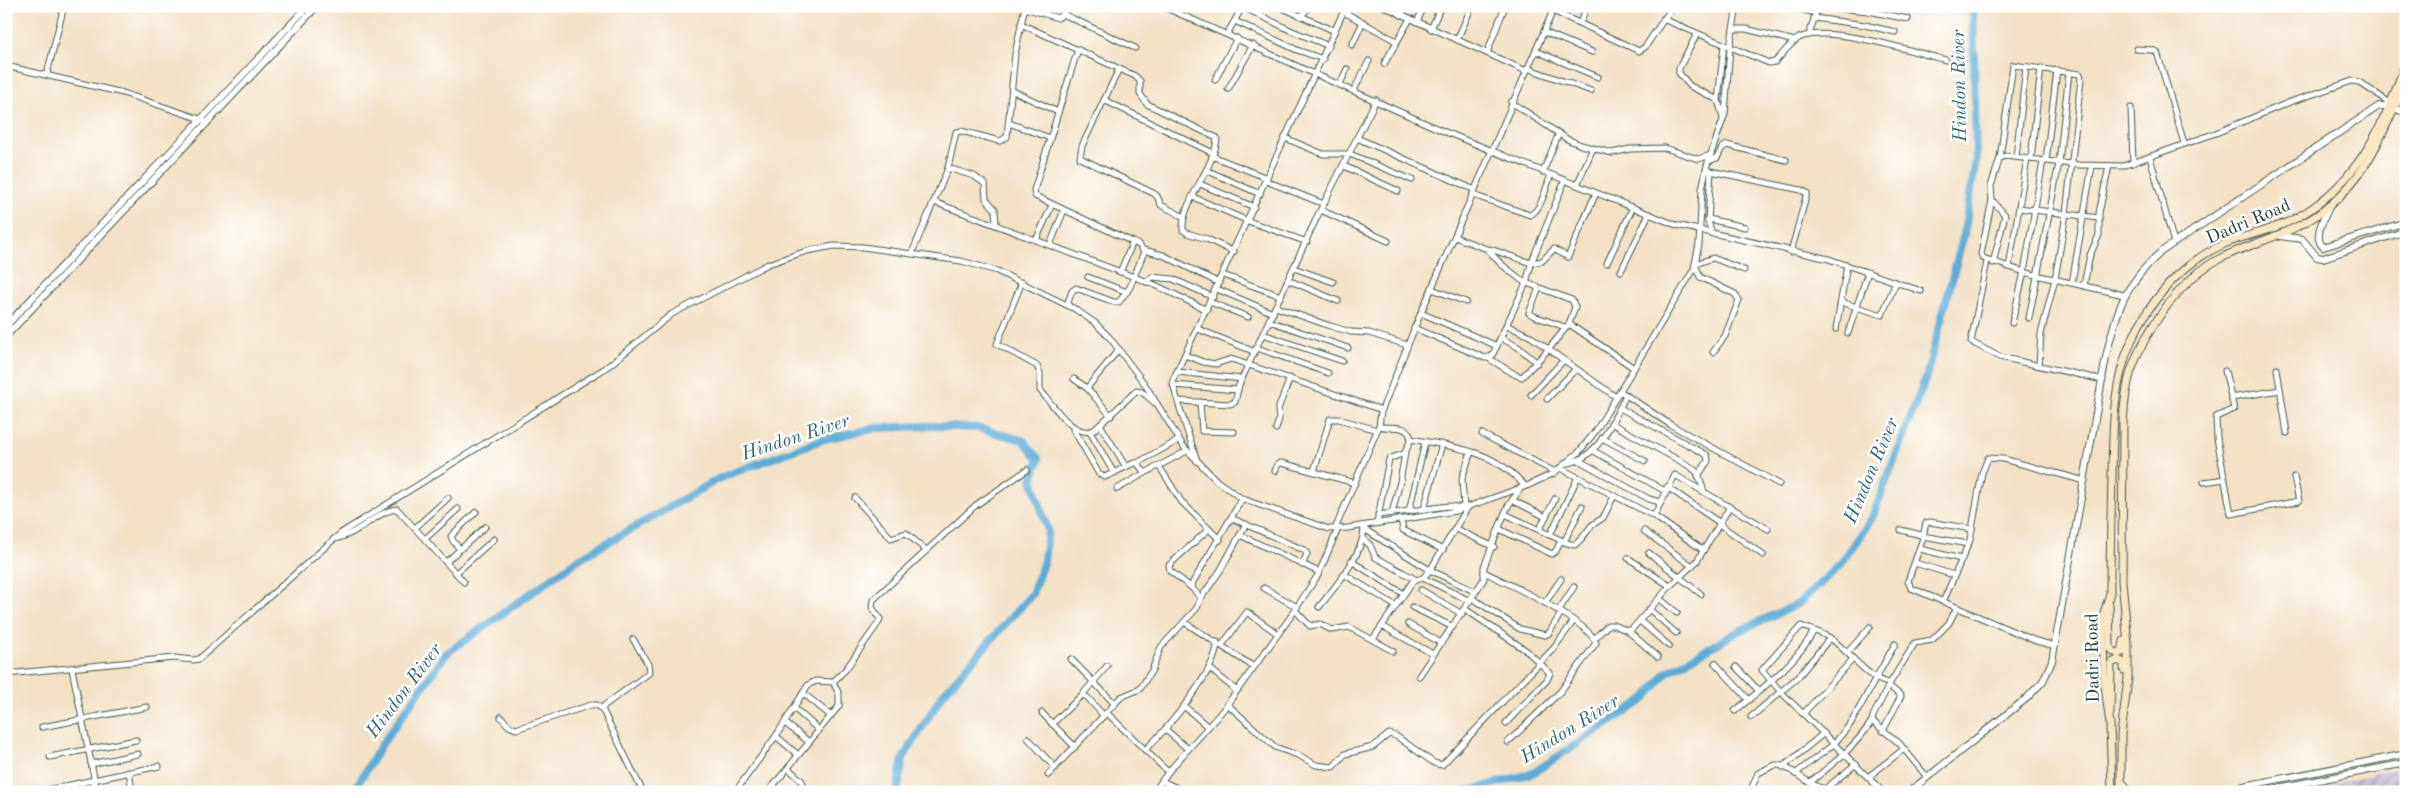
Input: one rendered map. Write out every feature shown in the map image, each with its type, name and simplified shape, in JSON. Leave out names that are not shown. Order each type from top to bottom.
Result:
[{"type":"main road","name":"Dadri Road","points":[[2406,60],[2391,106],[2368,163],[2331,204],[2303,224],[2280,236],[2218,259],[2192,278],[2153,324],[2135,362],[2125,399],[2123,423],[2122,598],[2124,648],[2118,654],[2113,653],[2109,645],[2114,399],[2130,343],[2142,319],[2160,294],[2205,255],[2223,245],[2296,219],[2338,187],[2361,160],[2391,106],[2406,81]]},
{"type":"main road","name":"Dadri Road","points":[[2110,593],[2104,613],[2103,632],[2106,703],[2110,724]]},
{"type":"main road","name":"Dadri Road","points":[[2121,718],[2128,678],[2128,653],[2122,598]]},
{"type":"main road","name":"Dadri Road","points":[[2112,792],[2110,667],[2111,663],[2118,660],[2124,663],[2125,666],[2121,718],[2121,792]]},
{"type":"street","points":[[48,74],[64,6]]},
{"type":"street","points":[[6,326],[196,118],[308,6]]},
{"type":"street","points":[[6,336],[317,6]]},
{"type":"street","points":[[912,253],[948,168],[956,132],[961,131],[1004,140],[1007,137],[1013,91],[1015,54],[1025,7],[1058,18],[1063,14],[1066,6]]},
{"type":"street","points":[[1162,6],[1491,151],[1648,214],[1699,231],[1847,265],[1921,291]]},
{"type":"street","points":[[1278,6],[1335,31]]},
{"type":"street","points":[[1301,16],[1310,6]]},
{"type":"street","points":[[1383,6],[1487,53],[1591,91]]},
{"type":"street","points":[[1401,15],[1405,6]]},
{"type":"street","points":[[1416,22],[1424,6]]},
{"type":"street","points":[[1431,29],[1441,6]]},
{"type":"street","points":[[1487,53],[1505,6]]},
{"type":"street","points":[[1580,23],[1587,6]]},
{"type":"street","points":[[1154,792],[1168,772],[1227,704],[1320,572],[1378,428],[1382,410],[1414,328],[1455,237],[1511,102],[1554,9],[1639,51],[1644,47],[1673,6]]},
{"type":"street","points":[[6,674],[174,658],[199,659],[331,539],[599,372],[661,321],[768,264],[807,251],[834,246],[912,253],[988,268],[1022,282],[1067,305],[1095,323],[1119,349],[1158,405],[1179,440],[1198,462],[1228,489],[1242,499],[1320,527],[1337,529],[1364,527],[1400,519],[1443,514],[1466,508],[1523,487],[1558,470],[1588,443],[1684,288],[1695,264],[1700,205],[1710,158],[1728,97],[1730,47],[1737,6]]},
{"type":"street","points":[[1786,6],[1815,16],[1895,32]]},
{"type":"street","points":[[1809,35],[1818,6],[1868,11],[1908,19]]},
{"type":"street","points":[[1227,34],[1243,7],[1290,30],[1329,46]]},
{"type":"street","points":[[1457,40],[1471,7]]},
{"type":"street","points":[[1198,462],[1173,385],[1177,372],[1345,9],[1396,41]]},
{"type":"street","points":[[1063,14],[1135,48]]},
{"type":"street","points":[[1384,64],[1410,19]]},
{"type":"street","points":[[1663,19],[1764,61],[1774,62],[1795,41],[1809,35],[1844,36],[1869,40],[1946,60]]},
{"type":"street","points":[[1235,21],[1297,50],[1323,59]]},
{"type":"street","points":[[1352,45],[1363,22]]},
{"type":"street","points":[[1021,24],[1139,79],[1140,94],[1147,104],[1216,136],[1218,140],[1213,154],[1184,217],[1183,230],[1234,252]]},
{"type":"street","points":[[1733,29],[1746,29],[1795,41]]},
{"type":"street","points":[[1544,32],[1592,52]]},
{"type":"street","points":[[1697,34],[1679,68],[1679,73],[1690,86],[1718,100]]},
{"type":"street","points":[[1215,80],[1237,38]]},
{"type":"street","points":[[1228,89],[1253,45]]},
{"type":"street","points":[[1723,118],[1718,100],[1724,45]]},
{"type":"street","points":[[1078,49],[1034,194],[1037,198],[1132,242],[1143,250],[1163,256],[1273,313]]},
{"type":"street","points":[[2137,49],[2156,51],[2159,55],[2184,143]]},
{"type":"street","points":[[1536,51],[1598,77]]},
{"type":"street","points":[[1354,90],[1370,61]]},
{"type":"street","points":[[2040,365],[2041,334],[2055,279],[2066,214],[2081,79],[2080,74],[2013,65],[2011,68],[2000,158],[1991,186],[1992,200],[1981,254],[1982,258],[2024,272],[2038,275],[2055,279],[2072,283],[2084,286],[2124,295]]},
{"type":"street","points":[[6,66],[48,74],[123,93],[209,122]]},
{"type":"street","points":[[2016,157],[2026,67]]},
{"type":"street","points":[[2009,267],[2029,159],[2041,68]]},
{"type":"street","points":[[1119,69],[1082,146],[1080,158],[1153,193],[1158,196],[1161,205],[1184,217]]},
{"type":"street","points":[[1340,84],[1346,69]]},
{"type":"street","points":[[2012,323],[2024,272],[2034,210],[2045,161],[2057,70]]},
{"type":"street","points":[[2029,318],[2059,163],[2069,72]]},
{"type":"street","points":[[2000,158],[2006,156],[2092,166],[2133,163],[2216,133],[2290,102],[2352,81],[2359,82],[2391,106],[2405,111]]},
{"type":"street","points":[[1013,91],[1058,112]]},
{"type":"street","points":[[1104,100],[1213,154],[1324,204]]},
{"type":"street","points":[[1179,401],[1233,404],[1242,379],[1288,280],[1376,100]]},
{"type":"street","points":[[1511,102],[1573,142],[1593,148],[1612,152],[1630,149],[1666,148],[1698,158],[1717,158],[1722,148],[1727,145],[1786,160]]},
{"type":"street","points":[[1909,792],[2027,698],[2043,681],[2052,661],[2113,326],[2124,295],[2142,268],[2174,243],[2379,106],[2391,106]]},
{"type":"street","points":[[2131,108],[2133,163]]},
{"type":"street","points":[[1009,123],[1050,138]]},
{"type":"street","points":[[1543,172],[1559,133]]},
{"type":"street","points":[[1285,138],[1323,154],[1350,154],[1412,180]]},
{"type":"street","points":[[1358,138],[1474,192],[1530,215],[1535,213],[1541,202],[1551,175]]},
{"type":"street","points":[[1578,186],[1593,148]]},
{"type":"street","points":[[2150,157],[2174,243]]},
{"type":"street","points":[[1344,166],[1398,191]]},
{"type":"street","points":[[2072,283],[2085,217],[2092,166]]},
{"type":"street","points":[[2084,286],[2090,255],[2099,235],[2099,218],[2109,166]]},
{"type":"street","points":[[948,168],[974,176],[986,184],[986,199],[995,209],[996,225]]},
{"type":"street","points":[[1206,170],[1260,194]]},
{"type":"street","points":[[1708,170],[1708,227],[1712,234]]},
{"type":"street","points":[[1708,170],[1801,190],[1807,194],[1792,252]]},
{"type":"street","points":[[1488,358],[1492,356],[1526,283],[1531,263],[1565,180]]},
{"type":"street","points":[[1200,184],[1254,207]]},
{"type":"street","points":[[1455,237],[1531,263],[1542,261],[1554,249],[1566,257],[1570,256],[1596,193]]},
{"type":"street","points":[[1193,198],[1306,242]]},
{"type":"street","points":[[1992,200],[2005,215],[1990,262],[1971,342],[2000,357],[2103,380]]},
{"type":"street","points":[[934,202],[1134,277],[1207,310]]},
{"type":"street","points":[[2331,204],[2318,236],[2319,244],[2323,248],[2406,222]]},
{"type":"street","points":[[1036,240],[1052,205]]},
{"type":"street","points":[[1607,263],[1633,208]]},
{"type":"street","points":[[2019,208],[2099,218]]},
{"type":"street","points":[[1050,245],[1064,210]]},
{"type":"street","points":[[1321,210],[1388,240]]},
{"type":"street","points":[[1621,272],[1648,214]]},
{"type":"street","points":[[1708,219],[1744,227]]},
{"type":"street","points":[[2280,236],[2302,239],[2317,257],[2323,258],[2406,231]]},
{"type":"street","points":[[1120,272],[1132,242]]},
{"type":"street","points":[[1414,328],[1488,358],[1519,377],[1526,374],[1537,363],[1567,325],[1575,303],[1526,283],[1501,264],[1487,248]]},
{"type":"street","points":[[1067,305],[1072,291],[1076,288],[1117,303],[1127,292],[1143,250]]},
{"type":"street","points":[[1695,264],[1713,258],[1744,270]]},
{"type":"street","points":[[1695,264],[1700,277],[1735,294],[1739,300],[1724,336],[1713,352]]},
{"type":"street","points":[[1836,329],[1847,265]]},
{"type":"street","points":[[1294,268],[1333,282]]},
{"type":"street","points":[[1848,333],[1868,272]]},
{"type":"street","points":[[1223,275],[1281,296]]},
{"type":"street","points":[[1088,276],[1127,292]]},
{"type":"street","points":[[1146,282],[1152,277],[1166,277],[1248,317]]},
{"type":"street","points":[[1288,280],[1338,301]]},
{"type":"street","points":[[1022,282],[997,344],[1037,366],[1040,373],[1040,390],[1073,428],[1099,474],[1105,477],[1179,440]]},
{"type":"street","points":[[1841,302],[1880,315],[1884,314],[1896,282]]},
{"type":"street","points":[[1539,288],[1530,313],[1534,316],[1567,325],[1634,368]]},
{"type":"street","points":[[1432,289],[1466,302]]},
{"type":"street","points":[[1276,307],[1330,326],[1352,332],[1369,333],[1407,345]]},
{"type":"street","points":[[1421,313],[1497,346]]},
{"type":"street","points":[[1269,321],[1348,348]]},
{"type":"street","points":[[1506,325],[1526,334],[1616,397]]},
{"type":"street","points":[[1198,329],[1328,373]]},
{"type":"street","points":[[1263,334],[1342,361]]},
{"type":"street","points":[[1501,338],[1518,347],[1537,363]]},
{"type":"street","points":[[1087,388],[1119,349]]},
{"type":"street","points":[[1185,355],[1203,362],[1216,364],[1231,359],[1382,410]]},
{"type":"street","points":[[1531,394],[1563,361]]},
{"type":"street","points":[[1547,398],[1575,370]]},
{"type":"street","points":[[2277,370],[2287,433]]},
{"type":"street","points":[[2225,371],[2234,409],[2216,417],[2224,479],[2231,514],[2299,501],[2294,477]]},
{"type":"street","points":[[1177,372],[1242,379]]},
{"type":"street","points":[[1276,429],[1279,419],[1278,409],[1290,378]]},
{"type":"street","points":[[1074,379],[1087,388],[1111,416]]},
{"type":"street","points":[[1173,385],[1238,390]]},
{"type":"street","points":[[2231,398],[2280,390]]},
{"type":"street","points":[[1073,428],[1090,432],[1101,426],[1136,391],[1142,392],[1158,405]]},
{"type":"street","points":[[1620,391],[1694,438],[1779,484]]},
{"type":"street","points":[[1566,463],[1578,460],[1592,450],[1612,423],[1626,395]]},
{"type":"street","points":[[1200,402],[1202,431],[1234,432]]},
{"type":"street","points":[[1620,408],[1706,455],[1708,461],[1698,476]]},
{"type":"street","points":[[1314,471],[1330,420],[1339,418],[1378,428],[1403,428],[1409,432],[1411,439],[1405,454],[1392,514]]},
{"type":"street","points":[[1612,423],[1691,467],[1698,476],[1704,492]]},
{"type":"street","points":[[1101,426],[1126,467]]},
{"type":"street","points":[[1090,432],[1114,473]]},
{"type":"street","points":[[1482,434],[1558,470],[1578,477],[1654,516],[1704,550]]},
{"type":"street","points":[[1602,438],[1645,460]]},
{"type":"street","points":[[1411,439],[1442,444],[1490,457],[1508,469],[1523,487]]},
{"type":"street","points":[[1409,511],[1425,442]]},
{"type":"street","points":[[1424,509],[1442,444]]},
{"type":"street","points":[[1592,450],[1666,489],[1720,523],[1762,555]]},
{"type":"street","points":[[1117,489],[1188,451]]},
{"type":"street","points":[[1373,639],[1415,580],[1423,578],[1430,570],[1456,529],[1466,508],[1462,478],[1471,452]]},
{"type":"street","points":[[1376,523],[1389,459],[1405,454]]},
{"type":"street","points":[[1943,602],[1968,544],[1982,473],[1988,458],[2003,459],[2085,481]]},
{"type":"street","points":[[1578,460],[1649,499],[1660,502]]},
{"type":"street","points":[[1136,463],[1145,473]]},
{"type":"street","points":[[1275,471],[1278,464],[1282,463],[1355,483]]},
{"type":"street","points":[[1159,466],[1181,501],[1220,540]]},
{"type":"street","points":[[735,792],[776,736],[811,683],[833,682],[846,669],[879,622],[880,619],[872,607],[873,600],[976,505],[993,496],[1027,470]]},
{"type":"street","points":[[1654,516],[1674,475],[1768,529]]},
{"type":"street","points":[[1550,535],[1578,477]]},
{"type":"street","points":[[2204,482],[2224,479]]},
{"type":"street","points":[[1419,676],[1464,612],[1484,579],[1484,567],[1494,547],[1499,528],[1512,500],[1523,487]]},
{"type":"street","points":[[1505,514],[1571,545],[1578,543],[1592,524],[1606,514],[1614,496]]},
{"type":"street","points":[[415,528],[448,498]]},
{"type":"street","points":[[855,498],[891,538],[906,533],[926,550]]},
{"type":"street","points":[[1192,588],[1196,577],[1220,540],[1242,499]]},
{"type":"street","points":[[1539,530],[1556,499]]},
{"type":"street","points":[[1512,500],[1546,517]]},
{"type":"street","points":[[1378,515],[1449,506],[1466,508]]},
{"type":"street","points":[[1499,528],[1552,554],[1556,551],[1582,506]]},
{"type":"street","points":[[331,539],[348,537],[395,508],[464,582]]},
{"type":"street","points":[[1628,631],[1640,621],[1670,586],[1692,566],[1704,550],[1729,508]]},
{"type":"street","points":[[425,538],[458,509]]},
{"type":"street","points":[[460,549],[451,536],[476,512]]},
{"type":"street","points":[[1232,518],[1304,550],[1306,554],[1302,565]]},
{"type":"street","points":[[1400,519],[1403,530],[1443,550]]},
{"type":"street","points":[[1972,529],[1928,522],[1909,586],[1916,592],[2036,641],[2055,646]]},
{"type":"street","points":[[1048,776],[1124,695],[1136,691],[1142,686],[1152,670],[1161,647],[1197,608],[1201,598],[1220,571],[1246,524]]},
{"type":"street","points":[[446,562],[485,527]]},
{"type":"street","points":[[1320,607],[1344,574],[1362,539],[1364,527]]},
{"type":"street","points":[[1364,527],[1430,570],[1476,592]]},
{"type":"street","points":[[1201,598],[1192,588],[1170,571],[1169,565],[1209,529]]},
{"type":"street","points":[[1456,529],[1494,547]]},
{"type":"street","points":[[1901,530],[1968,544]]},
{"type":"street","points":[[1644,532],[1692,566]]},
{"type":"street","points":[[1240,535],[1320,572]]},
{"type":"street","points":[[456,573],[494,539]]},
{"type":"street","points":[[1362,539],[1370,545],[1375,557],[1415,580]]},
{"type":"street","points":[[1920,550],[1961,559]]},
{"type":"street","points":[[1649,553],[1701,594]]},
{"type":"street","points":[[1628,558],[1670,586]]},
{"type":"street","points":[[1351,561],[1404,594]]},
{"type":"street","points":[[1915,563],[1954,575]]},
{"type":"street","points":[[1484,572],[1559,612],[1594,639],[1595,646],[1570,681],[1508,742]]},
{"type":"street","points":[[1344,574],[1396,606]]},
{"type":"street","points":[[1423,578],[1471,599],[1520,628],[1545,635],[1550,633],[1559,612],[1574,587]]},
{"type":"street","points":[[1545,603],[1561,579]]},
{"type":"street","points":[[1264,588],[1296,608],[1310,626],[1320,624],[1332,630],[1348,626],[1393,650]]},
{"type":"street","points":[[1421,590],[1464,612],[1527,651],[1549,671],[1550,675],[1506,723]]},
{"type":"street","points":[[1660,599],[1677,613]]},
{"type":"street","points":[[1412,607],[1453,627]]},
{"type":"street","points":[[1809,783],[1846,754],[1865,734],[1890,685],[1915,643],[1932,640],[1949,623],[1957,608]]},
{"type":"street","points":[[1650,610],[1676,633]]},
{"type":"street","points":[[1145,750],[1166,730],[1184,706],[1216,654],[1220,643],[1247,612],[1254,614],[1278,634]]},
{"type":"street","points":[[1640,621],[1668,646]]},
{"type":"street","points":[[1184,622],[1201,634],[1220,643],[1254,667]]},
{"type":"street","points":[[1227,704],[1275,747],[1322,767],[1333,767],[1346,754],[1373,747],[1389,734],[1396,736],[1434,763],[1442,765],[1541,663],[1573,622]]},
{"type":"street","points":[[1408,624],[1441,643]]},
{"type":"street","points":[[1594,639],[1608,625],[1614,625],[1628,631],[1658,657]]},
{"type":"street","points":[[1382,626],[1433,654]]},
{"type":"street","points":[[1883,731],[1901,696],[1890,685],[1877,677],[1830,638],[1801,626],[1798,627],[1778,653],[1762,668],[1762,673],[1770,682],[1883,792]]},
{"type":"street","points":[[1847,653],[1870,627]]},
{"type":"street","points":[[1735,711],[1770,682],[1806,645],[1814,631]]},
{"type":"street","points":[[1751,717],[1798,677],[1830,638]]},
{"type":"street","points":[[602,709],[649,673],[648,664],[633,639]]},
{"type":"street","points":[[1795,774],[1834,744],[1851,723],[1895,644]]},
{"type":"street","points":[[1803,714],[1853,658]]},
{"type":"street","points":[[1071,659],[1115,704]]},
{"type":"street","points":[[1715,663],[1749,700]]},
{"type":"street","points":[[1052,724],[1082,695],[1107,666]]},
{"type":"street","points":[[1736,667],[1759,692]]},
{"type":"street","points":[[1208,668],[1236,691]]},
{"type":"street","points":[[72,669],[97,792]]},
{"type":"street","points":[[768,792],[838,706],[840,700],[833,682]]},
{"type":"street","points":[[803,693],[831,716]]},
{"type":"street","points":[[1082,695],[1087,697],[1106,714],[1168,772]]},
{"type":"street","points":[[502,717],[509,726],[516,729],[591,705],[597,705],[602,709],[643,792]]},
{"type":"street","points":[[1184,706],[1208,727]]},
{"type":"street","points":[[42,727],[147,707]]},
{"type":"street","points":[[794,708],[819,730]]},
{"type":"street","points":[[1042,713],[1075,747]]},
{"type":"street","points":[[1872,721],[1904,749],[1927,777]]},
{"type":"street","points":[[785,722],[809,742]]},
{"type":"street","points":[[1166,730],[1188,749]]},
{"type":"street","points":[[1784,767],[1824,733]]},
{"type":"street","points":[[776,736],[798,755]]},
{"type":"street","points":[[1028,738],[1055,768]]},
{"type":"street","points":[[50,758],[136,740]]},
{"type":"street","points":[[1868,777],[1904,749]]},
{"type":"street","points":[[91,764],[138,754]]},
{"type":"street","points":[[2214,792],[2406,754]]},
{"type":"street","points":[[2257,792],[2406,763]]},
{"type":"street","points":[[1750,792],[1758,772],[1775,765],[1784,767],[1809,783],[1825,789],[1856,764]]},
{"type":"street","points":[[42,791],[159,766]]},
{"type":"street","points":[[788,768],[802,780],[803,783],[797,792]]},
{"type":"street","points":[[110,792],[129,788],[131,784],[129,772]]},
{"type":"street","points":[[1162,781],[1185,792]]},
{"type":"street","points":[[2121,781],[2131,792]]},
{"type":"shaded area","points":[[2406,767],[2406,792],[2293,792]]},
{"type":"waterway","name":"Hindon River","points":[[1465,792],[1533,773],[1645,699],[1666,673],[1739,631],[1798,604],[1841,564],[1872,518],[1926,377],[1964,234],[1976,160],[1973,6]]},
{"type":"waterway","name":"Hindon River","points":[[353,792],[382,744],[447,653],[579,559],[722,477],[824,439],[876,428],[929,426],[977,428],[1023,440],[1039,459],[1032,479],[1048,531],[1044,561],[1032,594],[943,694],[903,758],[897,792]]}]
